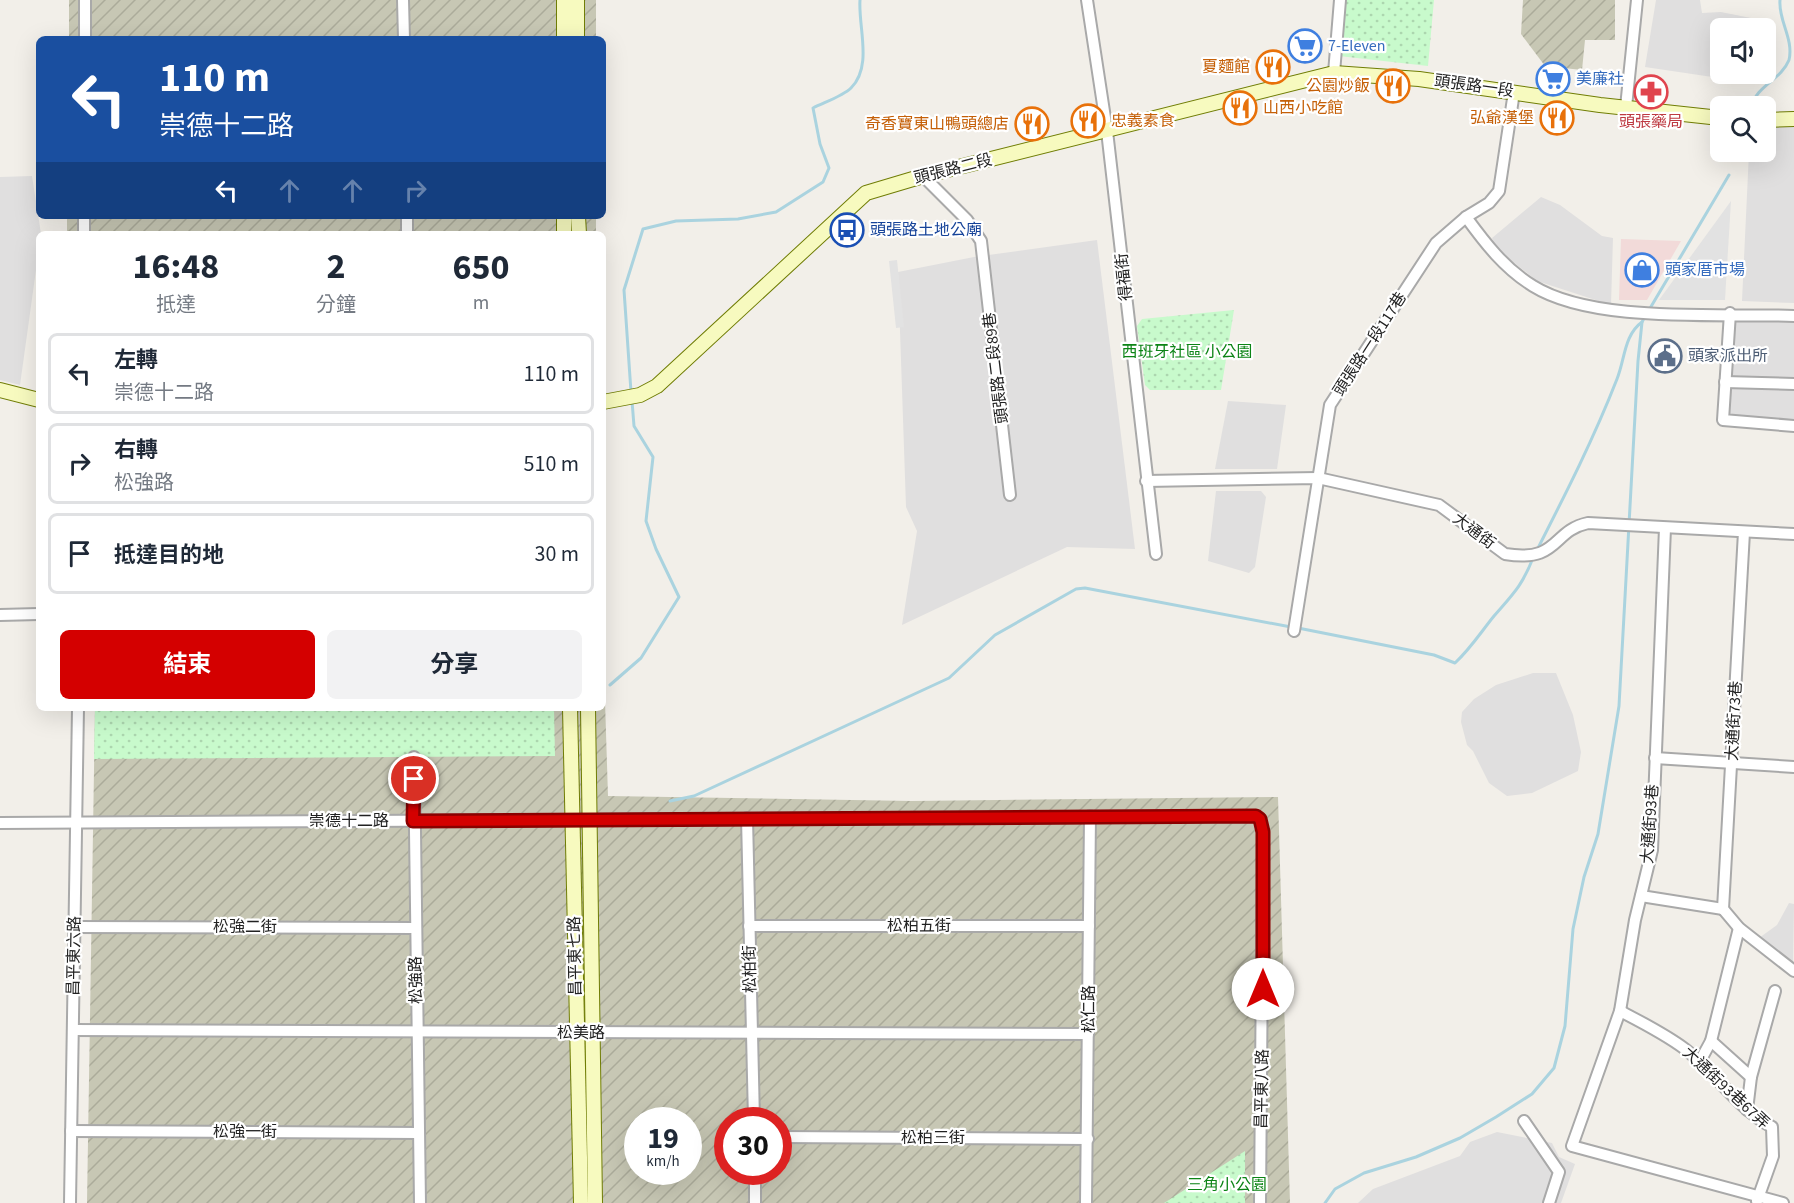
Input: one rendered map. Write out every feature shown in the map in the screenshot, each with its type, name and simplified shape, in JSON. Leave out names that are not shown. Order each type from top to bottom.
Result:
[{"type":"street","points":[[85,0],[85,36]]},
{"type":"street","points":[[403,0],[404,36]]},
{"type":"street","points":[[564,0],[564,36]]},
{"type":"street","points":[[577,0],[577,36]]},
{"type":"street","name":"得福街","points":[[1087,0],[1107,131],[1156,554]]},
{"type":"street","points":[[1334,73],[1340,0]]},
{"type":"street","points":[[1626,107],[1637,0]]},
{"type":"street","name":"頭張路二段","points":[[609,401],[640,395],[657,386],[866,194],[923,176],[1334,73]]},
{"type":"street","name":"頭張路一段","points":[[1334,73],[1384,75],[1710,117]]},
{"type":"street","name":"頭張路一段117巷","points":[[1294,632],[1330,405],[1436,243],[1466,217],[1489,203],[1499,191],[1514,92]]},
{"type":"street","points":[[1776,120],[1794,119]]},
{"type":"street","name":"頭張路二段89巷","points":[[923,176],[967,220],[981,241],[1010,495]]},
{"type":"street","points":[[1466,217],[1493,254],[1533,286],[1583,306],[1694,314],[1794,316]]},
{"type":"street","points":[[1730,313],[1723,420],[1794,426]]},
{"type":"street","points":[[1725,382],[1794,384]]},
{"type":"street","points":[[0,390],[36,399]]},
{"type":"street","name":"大通街","points":[[1146,481],[1318,478],[1439,505],[1505,554],[1540,554],[1578,525],[1603,523],[1794,534]]},
{"type":"street","name":"大通街93巷","points":[[1665,528],[1652,850],[1641,896],[1620,1011],[1572,1146],[1687,1175],[1757,1200]]},
{"type":"street","name":"大通街73巷","points":[[1723,909],[1744,532]]},
{"type":"street","points":[[0,615],[36,614]]},
{"type":"street","name":"昌平東六路","points":[[70,1203],[78,711]]},
{"type":"street","name":"昌平東七路","points":[[570,711],[572,820],[595,1203]]},
{"type":"street","name":"昌平東七路","points":[[580,1203],[588,711]]},
{"type":"street","name":"松強路","points":[[414,757],[413,821],[420,1203]]},
{"type":"street","points":[[1654,758],[1794,767]]},
{"type":"street","name":"松仁路","points":[[1086,1203],[1090,816]]},
{"type":"street","name":"崇德十二路","points":[[0,823],[1256,816],[1260,819],[1263,832]]},
{"type":"street","name":"松柏街","points":[[747,818],[754,1107]]},
{"type":"street","name":"昌平東八路","points":[[1260,1203],[1263,832]]},
{"type":"street","points":[[1641,896],[1723,909],[1739,928],[1794,971]]},
{"type":"street","name":"松柏五街","points":[[749,926],[1089,926]]},
{"type":"street","name":"松強二街","points":[[74,927],[416,928]]},
{"type":"street","points":[[1699,1063],[1711,1041],[1739,928]]},
{"type":"street","points":[[1747,1110],[1751,1077],[1775,991]]},
{"type":"street","name":"大通街93巷67弄","points":[[1620,1011],[1687,1050],[1747,1110],[1772,1127],[1773,1156],[1757,1200]]},
{"type":"street","name":"松美路","points":[[73,1030],[1088,1034]]},
{"type":"street","points":[[1711,1041],[1751,1077]]},
{"type":"street","points":[[1524,1120],[1558,1172],[1549,1203]]},
{"type":"street","name":"松強一街","points":[[71,1131],[419,1133]]},
{"type":"street","name":"松柏三街","points":[[792,1137],[1088,1139]]},
{"type":"street","points":[[755,1185],[755,1203]]},
{"type":"street","points":[[1757,1200],[1783,1203]]},
{"type":"shaded area","points":[[69,0],[596,0],[596,36],[69,36]]},
{"type":"shaded area","points":[[1523,0],[1615,0],[1615,40],[1585,40],[1582,70],[1545,66],[1521,34]]},
{"type":"shaded area","points":[[1656,0],[1700,0],[1702,13],[1721,12],[1751,18],[1710,18],[1710,77],[1645,67]]},
{"type":"shaded area","points":[[1776,126],[1794,127],[1794,303],[1742,301],[1749,162],[1776,162]]},
{"type":"shaded area","points":[[32,176],[36,219],[39,219],[41,231],[36,231],[36,270],[20,385],[0,380],[0,177]]},
{"type":"shaded area","points":[[1541,197],[1560,205],[1602,236],[1613,238],[1611,305],[1537,281],[1497,249],[1492,238]]},
{"type":"shaded area","points":[[1731,201],[1725,300],[1659,300]]},
{"type":"shaded area","points":[[67,219],[596,219],[596,231],[67,231]]},
{"type":"shaded area","name":"頭家厝市場","points":[[1621,239],[1681,241],[1647,300],[1619,300]]},
{"type":"shaded area","points":[[1097,240],[1135,549],[1067,547],[902,625],[917,531],[906,507],[898,272],[974,257]]},
{"type":"shaded area","points":[[897,260],[904,327],[896,328],[889,261]]},
{"type":"shaded area","points":[[1732,317],[1794,321],[1794,421],[1726,417]]},
{"type":"shaded area","points":[[1228,401],[1286,405],[1277,469],[1215,469]]},
{"type":"shaded area","points":[[1216,491],[1261,491],[1266,497],[1255,567],[1249,573],[1208,561]]},
{"type":"shaded area","points":[[1533,673],[1556,673],[1573,715],[1581,752],[1578,771],[1532,793],[1507,796],[1489,783],[1473,751],[1467,745],[1461,722],[1462,712],[1474,699],[1496,685]]},
{"type":"shaded area","points":[[95,711],[605,711],[608,796],[912,801],[1278,797],[1290,1203],[87,1203]]},
{"type":"shaded area","points":[[1789,903],[1794,904],[1793,966],[1759,938],[1777,925]]},
{"type":"shaded area","points":[[1497,1132],[1552,1143],[1559,1157],[1575,1164],[1561,1203],[1358,1203],[1373,1189],[1460,1156],[1470,1142]]},
{"type":"green space","points":[[1344,0],[1434,0],[1428,66],[1339,56]]},
{"type":"green space","name":"西班牙社區 小公園","points":[[1234,310],[1221,390],[1150,390],[1145,385],[1137,326],[1142,319]]},
{"type":"green space","points":[[95,711],[554,711],[555,756],[94,759]]},
{"type":"green space","name":"三角小公園","points":[[1245,1151],[1245,1203],[1164,1203]]},
{"type":"waterway","points":[[631,392],[624,290],[643,229],[676,221],[738,219],[776,212],[823,182],[829,168],[820,144],[813,108],[843,94],[858,79],[863,58],[860,0]]},
{"type":"waterway","points":[[1756,96],[1780,73],[1789,60],[1789,45],[1781,15],[1780,0]]},
{"type":"waterway","points":[[1649,310],[1729,175]]},
{"type":"waterway","points":[[1325,1203],[1335,1189],[1364,1173],[1416,1157],[1460,1138],[1496,1117],[1532,1094],[1554,1068],[1565,1026],[1573,929],[1584,877],[1598,834],[1619,706],[1638,361],[1642,322],[1646,315]]},
{"type":"waterway","points":[[1537,550],[1599,423],[1617,379],[1628,340],[1642,322]]},
{"type":"waterway","points":[[610,685],[641,658],[679,597],[656,549],[646,521],[653,457],[634,426],[632,401]]},
{"type":"waterway","points":[[1298,628],[1434,655],[1455,663],[1516,589],[1533,558]]},
{"type":"waterway","points":[[670,801],[694,796],[949,678],[995,635],[1076,589],[1085,588],[1291,627]]},
{"type":"place","name":"7-Eleven","points":[[1305,46]]},
{"type":"place","name":"夏麵館","points":[[1273,67]]},
{"type":"place","name":"美廉社","points":[[1553,79]]},
{"type":"place","name":"公園炒飯","points":[[1393,86]]},
{"type":"place","name":"頭張藥局","points":[[1651,92]]},
{"type":"place","name":"山西小吃館","points":[[1240,108]]},
{"type":"place","name":"弘爺漢堡","points":[[1557,118]]},
{"type":"place","name":"忠義素食","points":[[1088,121]]},
{"type":"place","name":"奇香寶東山鴨頭總店","points":[[1032,124]]},
{"type":"place","name":"頭張路土地公廟","points":[[847,230]]},
{"type":"place","name":"頭家厝市場","points":[[1642,270]]},
{"type":"place","name":"頭家派出所","points":[[1665,356]]},
{"type":"route","points":[[414,779],[413,821],[1256,816],[1262,822],[1263,832],[1263,989]]}]
